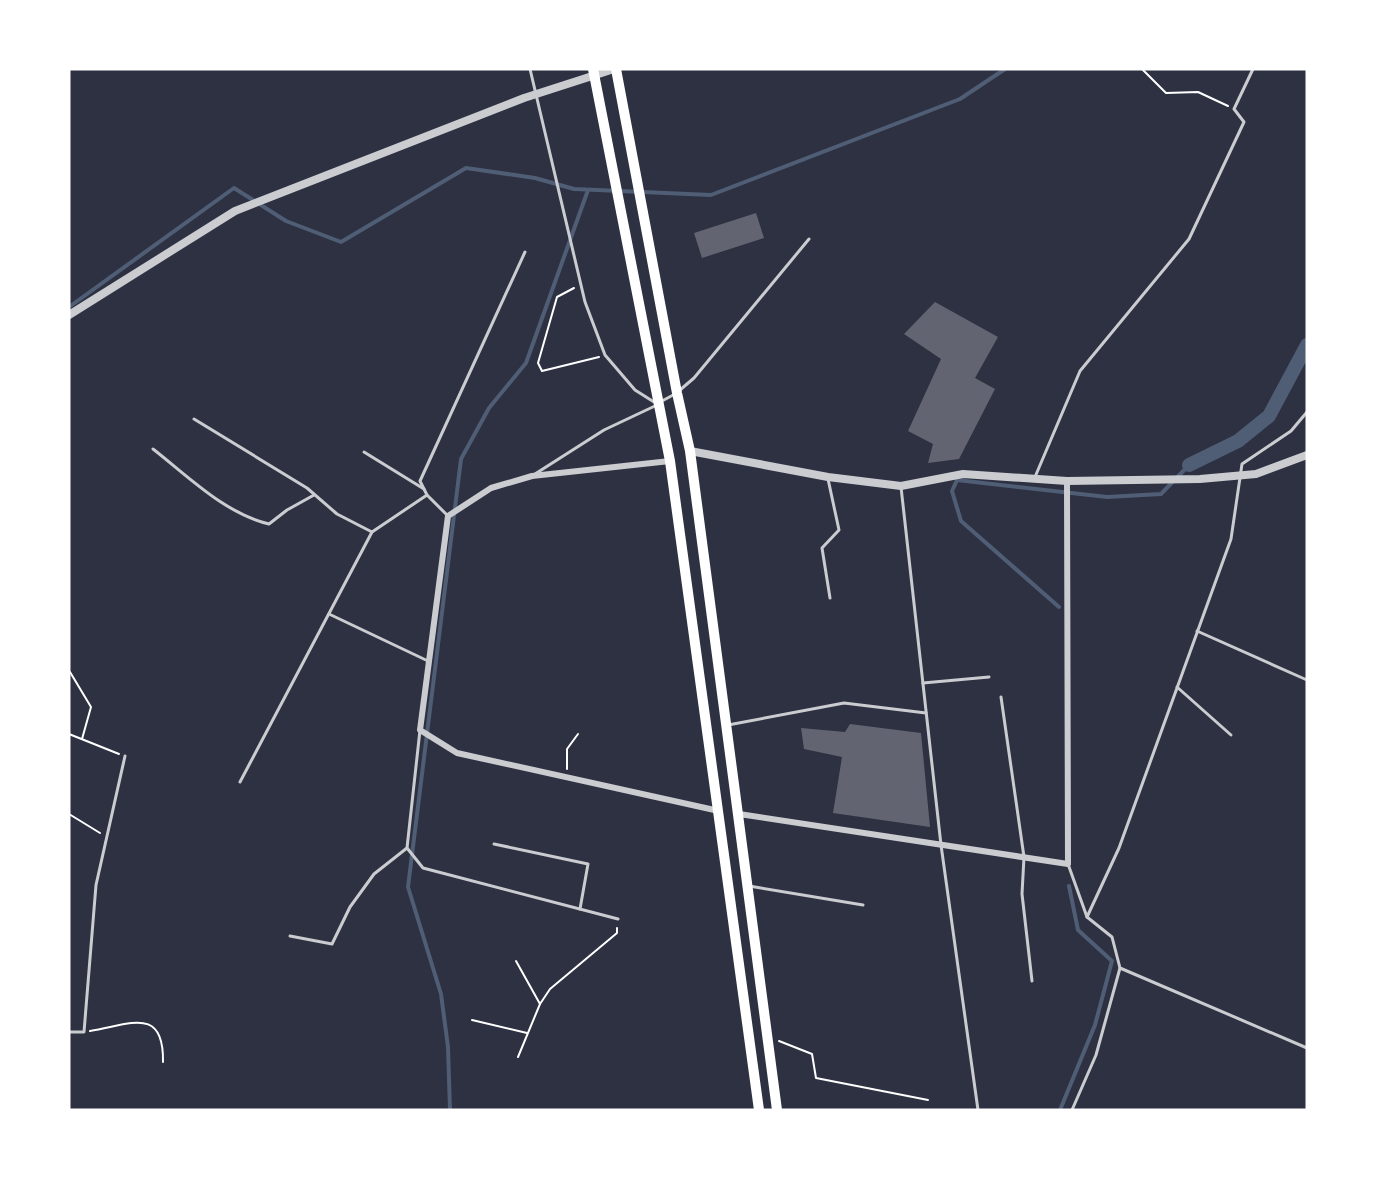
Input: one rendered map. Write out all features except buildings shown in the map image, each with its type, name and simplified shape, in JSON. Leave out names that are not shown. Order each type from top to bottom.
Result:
[{"type":"main road","points":[[615,69],[690,451],[726,726],[740,814],[777,1110]]},
{"type":"main road","points":[[593,72],[670,461],[759,1110]]},
{"type":"main road","points":[[670,461],[690,451]]},
{"type":"street","points":[[69,315],[235,211],[593,72],[615,69]]},
{"type":"street","points":[[690,451],[828,477],[901,486],[963,474],[1034,479],[1067,485],[1200,479],[1256,474],[1307,455]]},
{"type":"street","points":[[670,461],[532,476],[490,488],[448,516],[420,730],[458,753],[719,811]]},
{"type":"street","points":[[740,814],[1068,864],[1067,485]]},
{"type":"lane","points":[[530,69],[585,302],[604,355],[635,390],[658,404]]},
{"type":"lane","points":[[1034,479],[1080,372],[1189,239],[1244,122],[1234,109],[1253,69]]},
{"type":"lane","points":[[532,476],[604,430],[677,393],[694,378],[809,239]]},
{"type":"lane","points":[[448,516],[427,495],[420,481],[525,252]]},
{"type":"lane","points":[[1087,917],[1119,848],[1231,539],[1242,464],[1291,431],[1307,412]]},
{"type":"lane","points":[[194,419],[314,495],[337,514],[372,532]]},
{"type":"lane","points":[[153,448],[221,503],[251,520],[269,524],[287,510],[314,495]]},
{"type":"lane","points":[[364,452],[424,489]]},
{"type":"lane","points":[[828,477],[839,530],[822,548],[830,598]]},
{"type":"lane","points":[[901,486],[941,845],[978,1110]]},
{"type":"lane","points":[[240,782],[372,532],[427,495]]},
{"type":"lane","points":[[329,614],[429,662]]},
{"type":"lane","points":[[1197,631],[1307,680]]},
{"type":"lane","points":[[922,684],[990,677]]},
{"type":"lane","points":[[1177,687],[1231,735]]},
{"type":"lane","points":[[1001,697],[1024,857],[1022,894],[1032,981]]},
{"type":"lane","points":[[726,726],[844,703],[926,713]]},
{"type":"lane","points":[[420,730],[408,849],[423,868],[618,919]]},
{"type":"lane","points":[[69,1032],[84,1032],[96,885],[124,756]]},
{"type":"lane","points":[[494,844],[588,864],[580,909]]},
{"type":"lane","points":[[290,936],[332,944],[350,907],[374,874],[408,849]]},
{"type":"lane","points":[[1068,864],[1087,917],[1112,938],[1120,968],[1096,1055],[1072,1110]]},
{"type":"lane","points":[[749,886],[863,905]]},
{"type":"lane","points":[[1120,968],[1307,1048]]},
{"type":"lane","points":[[754,1110],[758,1095]]},
{"type":"path","points":[[1142,69],[1166,93],[1198,92],[1234,109]]},
{"type":"path","points":[[582,284],[557,297],[538,363],[542,371],[604,355]]},
{"type":"path","points":[[70,672],[91,707],[82,739]]},
{"type":"path","points":[[69,734],[124,756]]},
{"type":"path","points":[[569,778],[567,749],[578,734]]},
{"type":"path","points":[[69,814],[107,838]]},
{"type":"path","points":[[518,1057],[540,1004],[550,989],[617,933],[618,919]]},
{"type":"path","points":[[516,962],[540,1004]]},
{"type":"path","points":[[84,1032],[138,1020],[154,1026],[164,1041],[163,1062]]},
{"type":"path","points":[[472,1020],[528,1033]]},
{"type":"path","points":[[768,1037],[812,1054],[816,1078],[928,1100]]},
{"type":"waterway","points":[[69,307],[234,188],[286,221],[341,242],[466,168],[535,178],[574,189],[711,195],[960,99],[1005,69]]},
{"type":"waterway","points":[[450,1110],[448,1047],[441,994],[408,887],[461,459],[489,408],[526,363],[588,190]]},
{"type":"waterway","points":[[1189,465],[1238,441],[1269,416],[1307,345]]},
{"type":"waterway","points":[[1059,607],[961,521],[952,491],[957,480],[1107,497],[1161,494],[1189,465]]},
{"type":"waterway","points":[[1060,1110],[1095,1025],[1112,961],[1078,930],[1069,886]]}]
